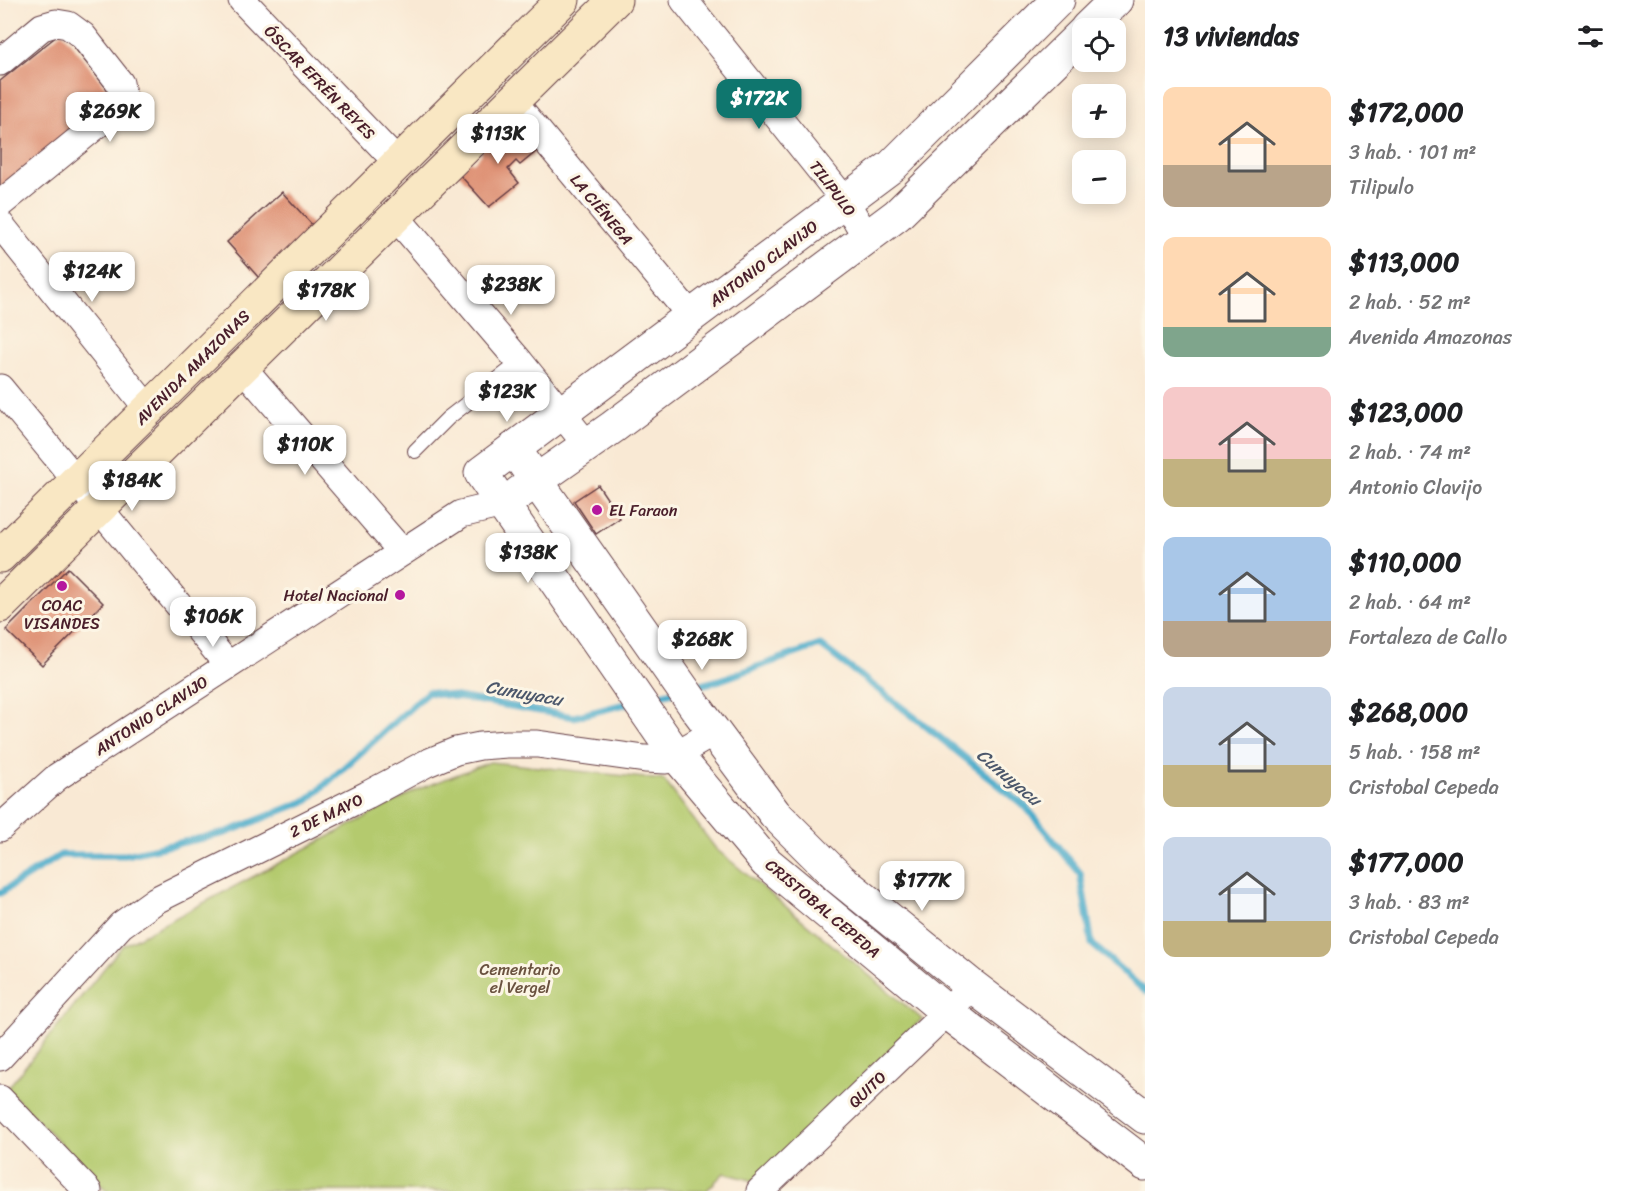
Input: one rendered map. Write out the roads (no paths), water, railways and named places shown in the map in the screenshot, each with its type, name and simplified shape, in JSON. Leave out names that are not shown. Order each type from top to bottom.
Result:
[{"type":"main road","points":[[0,606],[615,0]]},
{"type":"main road","name":"AVENIDA AMAZONAS","points":[[0,556],[398,163],[549,5]]},
{"type":"street","name":"ÓSCAR EFRÉN REYES","points":[[242,0],[398,163]]},
{"type":"street","name":"TILIPULO","points":[[684,0],[845,201],[867,238]]},
{"type":"street","name":"ANTONIO CLAVIJO","points":[[461,514],[482,473],[892,166],[1058,0]]},
{"type":"street","points":[[1097,18],[1116,0]]},
{"type":"street","points":[[0,62],[42,27],[56,23],[68,25],[83,36],[120,83],[122,94],[120,103],[109,115],[0,204]]},
{"type":"street","name":"ANTONIO CLAVIJO","points":[[0,828],[57,777],[228,665],[461,514],[503,504],[587,445],[897,215],[1072,44]]},
{"type":"street","name":"LA CIÉNEGA","points":[[513,101],[692,317]]},
{"type":"street","points":[[396,217],[520,362],[587,445]]},
{"type":"street","points":[[0,224],[149,410]]},
{"type":"street","points":[[243,368],[402,552]]},
{"type":"street","points":[[0,388],[228,665]]},
{"type":"street","name":"CRISTOBAL CEPEDA","points":[[514,449],[775,814],[840,879],[972,986],[1145,1117]]},
{"type":"street","name":"CRISTOBAL CEPEDA","points":[[482,473],[676,755],[766,862],[947,1012],[1145,1164]]},
{"type":"street","name":"2 DE MAYO","points":[[0,1058],[121,925],[156,900],[427,764],[456,751],[507,744],[537,744],[666,760],[676,755],[706,720]]},
{"type":"street","name":"QUITO","points":[[760,1191],[972,986]]},
{"type":"street","points":[[0,1100],[88,1191]]},
{"type":"lane","points":[[415,451],[448,418],[520,362]]},
{"type":"waterway","name":"Cunuyacu","points":[[693,687],[720,680],[820,645],[1026,807],[1080,873],[1092,944],[1145,991]]},
{"type":"waterway","name":"Cunuyacu","points":[[0,893],[61,855],[126,855],[225,833],[308,800],[428,692],[574,717],[629,703]]},
{"type":"waterway","name":"Cunuyacu","points":[[649,698],[673,692]]},
{"type":"place","name":"EL Faraon","points":[[597,510]]},
{"type":"place","name":"COAC VISANDES","points":[[62,586]]},
{"type":"place","name":"Hotel Nacional","points":[[400,595]]},
{"type":"park label","name":"Cementario el Vergel","points":[[520,978]]}]
